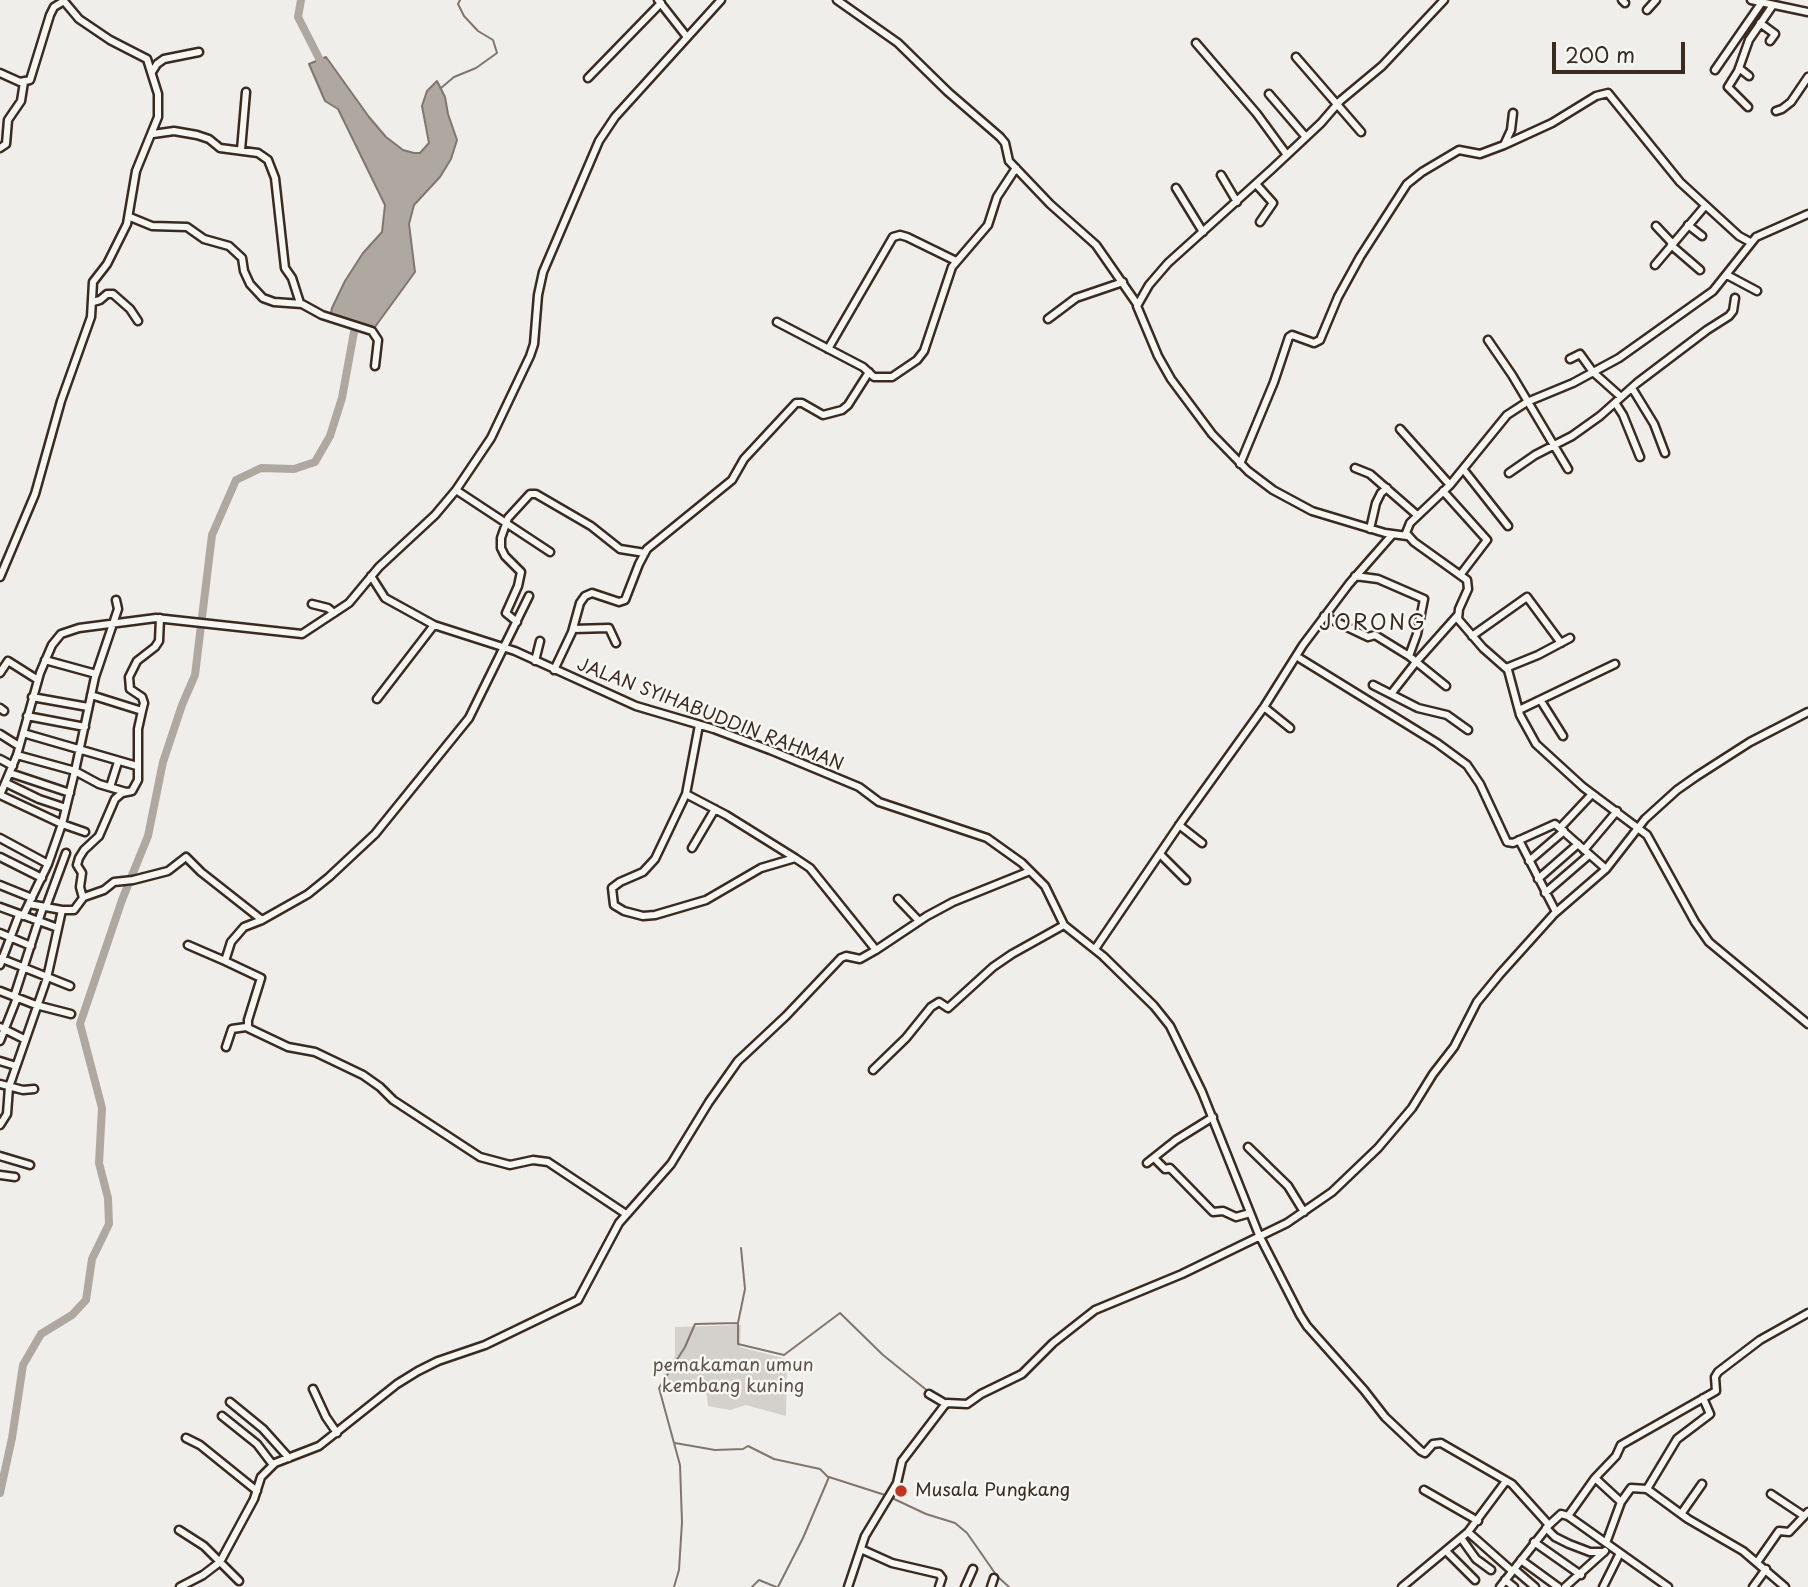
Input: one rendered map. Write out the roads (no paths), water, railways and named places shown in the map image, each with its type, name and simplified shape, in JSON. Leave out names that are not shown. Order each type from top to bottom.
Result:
[{"type":"street","points":[[85,832],[62,824],[1,792],[12,769],[32,697],[55,639],[65,632],[160,618],[298,634],[306,632],[358,594],[371,576],[424,526],[456,489],[491,438],[530,356],[534,344],[538,295],[543,272],[595,149],[612,120],[721,0]]},
{"type":"street","points":[[836,0],[898,43],[948,92],[1000,137],[1006,146],[1007,158],[1051,204],[1096,245],[1137,306],[1164,368],[1212,434],[1240,464],[1273,490],[1312,511],[1392,535],[1407,536],[1467,580],[1468,586],[1457,616],[1391,694]]},
{"type":"street","points":[[1137,306],[1159,272],[1390,58],[1444,0]]},
{"type":"street","points":[[1647,10],[1656,0]]},
{"type":"street","points":[[1751,0],[1773,5],[1789,4],[1808,12]]},
{"type":"street","points":[[0,148],[6,144],[8,120],[21,101],[24,82],[32,76],[37,51],[51,11],[64,1],[75,16],[96,31],[144,56],[152,72],[159,103],[158,117],[136,171],[130,217],[112,257],[93,282],[91,317],[61,401],[35,494],[0,578]]},
{"type":"street","points":[[587,78],[659,1],[687,37]]},
{"type":"street","points":[[1715,70],[1762,2]]},
{"type":"street","points":[[1748,107],[1728,87],[1739,68],[1747,44],[1773,5]]},
{"type":"street","points":[[1760,23],[1775,34],[1770,41]]},
{"type":"street","points":[[1196,43],[1257,114],[1287,155]]},
{"type":"street","points":[[152,72],[164,59],[199,52]]},
{"type":"street","points":[[1296,57],[1361,132]]},
{"type":"street","points":[[1739,68],[1749,76]]},
{"type":"street","points":[[0,73],[24,82]]},
{"type":"street","points":[[1776,111],[1791,102],[1808,77]]},
{"type":"street","points":[[241,150],[246,92]]},
{"type":"street","points":[[1240,464],[1274,382],[1289,337],[1292,335],[1314,343],[1320,340],[1338,297],[1360,257],[1407,184],[1459,150],[1480,155],[1552,123],[1601,94],[1608,93],[1680,182],[1739,236],[1750,242]]},
{"type":"street","points":[[1269,94],[1305,136]]},
{"type":"street","points":[[1504,145],[1511,130],[1513,113]]},
{"type":"street","points":[[153,134],[184,132],[204,136],[220,148],[264,156],[274,172],[285,266],[295,284],[300,303]]},
{"type":"street","points":[[777,322],[878,378],[889,378],[922,355],[948,276],[956,261],[990,222],[997,197],[1016,168]]},
{"type":"street","points":[[1221,174],[1237,202]]},
{"type":"street","points":[[1256,184],[1273,204],[1260,222]]},
{"type":"street","points":[[1176,188],[1203,232]]},
{"type":"street","points":[[1656,265],[1705,206]]},
{"type":"street","points":[[1407,536],[1406,529],[1417,515],[1450,485],[1507,415],[1619,358],[1709,295],[1750,242],[1765,232],[1808,214]]},
{"type":"street","points":[[130,217],[152,226],[187,227],[204,239],[224,244],[242,258],[250,285],[263,298],[274,302],[300,303],[330,317],[372,331],[379,340],[374,366]]},
{"type":"street","points":[[1689,225],[1702,236]]},
{"type":"street","points":[[1656,226],[1700,270]]},
{"type":"street","points":[[828,349],[892,237],[907,237],[956,261]]},
{"type":"street","points":[[1727,275],[1757,291]]},
{"type":"street","points":[[1740,283],[1746,275]]},
{"type":"street","points":[[1048,319],[1076,298],[1122,282]]},
{"type":"street","points":[[93,302],[107,294],[116,296],[135,314],[138,321]]},
{"type":"street","points":[[1508,473],[1572,436],[1616,404],[1632,388],[1707,330],[1730,316],[1735,298]]},
{"type":"street","points":[[1488,340],[1568,469]]},
{"type":"street","points":[[1570,359],[1580,354],[1593,372],[1622,397]]},
{"type":"street","points":[[554,670],[573,629],[580,603],[587,594],[619,602],[625,600],[645,553],[659,538],[732,480],[744,459],[796,403],[802,403],[823,415],[842,410],[869,372]]},
{"type":"street","points":[[1632,388],[1654,424],[1665,453]]},
{"type":"street","points":[[1616,404],[1640,457]]},
{"type":"street","points":[[1400,429],[1450,485]]},
{"type":"street","points":[[1355,468],[1370,474],[1417,515]]},
{"type":"street","points":[[1463,469],[1508,526]]},
{"type":"street","points":[[1370,529],[1376,503],[1387,488]]},
{"type":"street","points":[[456,489],[550,552]]},
{"type":"street","points":[[1443,491],[1487,538],[1484,546],[1461,575]]},
{"type":"street","points":[[517,622],[506,613],[521,574],[505,556],[501,548],[501,538],[517,508],[530,494],[591,526],[620,549],[645,553]]},
{"type":"street","points":[[1095,949],[1179,825],[1264,707],[1324,616],[1392,535]]},
{"type":"street","name":"JALAN SYIHABUDDIN RAHMAN","points":[[371,576],[385,598],[434,625],[535,661],[636,706],[752,743],[859,787],[879,802],[987,838],[1030,871],[1045,886],[1064,925],[1095,949],[1165,1019],[1179,1042],[1213,1117],[1259,1235],[1307,1326],[1400,1433],[1423,1453],[1438,1443],[1506,1481],[1528,1500],[1555,1537],[1590,1552],[1604,1552]]},
{"type":"street","points":[[1355,576],[1378,579],[1424,599],[1417,634],[1409,656]]},
{"type":"street","points":[[225,961],[231,942],[245,926],[291,905],[321,884],[368,841],[465,724],[505,649],[528,596]]},
{"type":"street","points":[[1472,636],[1527,597],[1561,643]]},
{"type":"street","points":[[70,986],[1,961],[10,937],[48,864],[62,824],[96,674],[119,606],[116,600]]},
{"type":"street","points":[[312,604],[334,613]]},
{"type":"street","points":[[1324,616],[1368,637],[1375,635],[1409,656],[1446,686]]},
{"type":"street","points":[[1457,616],[1472,636],[1506,668],[1512,679],[1528,733],[1536,744],[1567,774],[1638,827],[1653,842],[1695,922],[1709,942],[1808,1024]]},
{"type":"street","points":[[83,897],[80,887],[81,870],[76,865],[79,858],[99,836],[115,799],[137,785],[138,725],[144,703],[142,697],[130,689],[129,677],[137,661],[157,645],[160,618]]},
{"type":"street","points":[[377,699],[434,625]]},
{"type":"street","points":[[573,629],[609,628],[616,643]]},
{"type":"street","points":[[1506,668],[1570,638]]},
{"type":"street","points":[[535,661],[540,641]]},
{"type":"street","points":[[1296,656],[1437,743],[1467,765],[1480,784],[1507,842],[1519,840],[1554,824],[1606,869]]},
{"type":"street","points":[[45,660],[96,674]]},
{"type":"street","points":[[0,673],[8,661],[38,680]]},
{"type":"street","points":[[1519,710],[1615,664]]},
{"type":"street","points":[[1373,685],[1418,708],[1447,715],[1468,730]]},
{"type":"street","points":[[91,695],[142,711]]},
{"type":"street","points":[[32,697],[88,707]]},
{"type":"street","points":[[1541,701],[1563,736]]},
{"type":"street","points":[[1264,707],[1290,728]]},
{"type":"street","points":[[929,1394],[946,1404],[967,1404],[1022,1374],[1053,1343],[1094,1310],[1182,1274],[1304,1212],[1332,1192],[1359,1168],[1415,1104],[1454,1047],[1477,1002],[1500,974],[1556,912],[1606,869],[1657,807],[1697,776],[1750,742],[1808,712]]},
{"type":"street","points":[[27,716],[85,727]]},
{"type":"street","points":[[699,725],[686,794],[652,864],[643,872],[612,888],[613,903],[618,908],[638,915],[660,914],[706,900],[761,868],[795,858]]},
{"type":"street","points":[[23,733],[137,766]]},
{"type":"street","points":[[0,734],[19,746]]},
{"type":"street","points":[[16,755],[75,771],[127,792]]},
{"type":"street","points":[[0,759],[12,769],[70,793]]},
{"type":"street","points":[[110,787],[118,762]]},
{"type":"street","points":[[6,783],[66,808]]},
{"type":"street","points":[[686,794],[810,868],[876,950]]},
{"type":"street","points":[[1529,861],[1562,830],[1592,794]]},
{"type":"street","points":[[692,848],[715,809]]},
{"type":"street","points":[[1545,893],[1586,852],[1616,811]]},
{"type":"street","points":[[1179,825],[1202,843]]},
{"type":"street","points":[[0,838],[48,864]]},
{"type":"street","points":[[1519,840],[1556,912]]},
{"type":"street","points":[[1538,879],[1578,844]]},
{"type":"street","points":[[0,1041],[38,923],[66,853]]},
{"type":"street","points":[[1160,854],[1186,880]]},
{"type":"street","points":[[0,857],[41,878]]},
{"type":"street","points":[[0,885],[44,907],[74,910],[83,897],[99,892],[117,881],[169,871],[186,857],[262,920]]},
{"type":"street","points":[[180,1587],[220,1562],[257,1491],[261,1478],[273,1465],[312,1451],[397,1384],[418,1371],[485,1345],[575,1302],[626,1214],[671,1164],[738,1061],[794,1008],[841,958],[846,956],[860,959],[919,920],[969,895],[1030,871]]},
{"type":"street","points":[[898,899],[919,920]]},
{"type":"street","points":[[0,907],[38,923],[58,928]]},
{"type":"street","points":[[0,1125],[7,1114],[9,1087],[24,1039],[47,978],[62,910]]},
{"type":"street","points":[[873,1070],[906,1038],[931,1007],[939,1002],[948,1008],[993,967],[1064,925]]},
{"type":"street","points":[[0,933],[31,946]]},
{"type":"street","points":[[188,946],[261,978],[246,1027]]},
{"type":"street","points":[[0,1001],[2,991],[36,1005],[71,1014]]},
{"type":"street","points":[[226,1047],[232,1029],[246,1027],[288,1047],[315,1052],[363,1076],[393,1100],[480,1157],[510,1165],[533,1160],[548,1162],[626,1214]]},
{"type":"street","points":[[3,1028],[24,1039]]},
{"type":"street","points":[[0,1061],[16,1066]]},
{"type":"street","points":[[0,1084],[26,1091],[34,1089]]},
{"type":"street","points":[[1147,1163],[1176,1140],[1213,1117]]},
{"type":"street","points":[[1248,1147],[1288,1186],[1304,1212]]},
{"type":"street","points":[[0,1156],[30,1165]]},
{"type":"street","points":[[1154,1158],[1165,1169],[1170,1168],[1213,1212],[1223,1211],[1236,1217],[1250,1213]]},
{"type":"street","points":[[0,1175],[15,1177]]},
{"type":"street","points":[[1568,1517],[1621,1446],[1716,1390],[1715,1377],[1718,1372],[1760,1340],[1808,1312]]},
{"type":"street","points":[[313,1388],[326,1417],[337,1433]]},
{"type":"street","points":[[1647,1489],[1678,1437],[1710,1414],[1703,1398]]},
{"type":"street","points":[[230,1402],[259,1425],[289,1458]]},
{"type":"street","points":[[848,1587],[865,1536],[897,1483],[902,1461],[921,1432],[946,1404]]},
{"type":"street","points":[[222,1416],[257,1444],[273,1465]]},
{"type":"street","points":[[186,1438],[200,1445],[257,1491]]},
{"type":"street","points":[[1595,1478],[1621,1502]]},
{"type":"street","points":[[1402,1587],[1468,1532],[1506,1481]]},
{"type":"street","points":[[1681,1514],[1702,1484]]},
{"type":"street","points":[[1565,1587],[1604,1552],[1621,1502],[1631,1488],[1647,1489],[1681,1514],[1758,1561],[1781,1586]]},
{"type":"street","points":[[1424,1490],[1478,1521]]},
{"type":"street","points":[[1758,1561],[1779,1531],[1789,1532],[1806,1514],[1771,1494]]},
{"type":"street","points":[[1500,1587],[1534,1542],[1561,1514],[1668,1587]]},
{"type":"street","points":[[179,1530],[194,1538],[239,1581]]},
{"type":"street","points":[[1468,1532],[1535,1587]]},
{"type":"street","points":[[1461,1538],[1476,1559],[1491,1570]]},
{"type":"street","points":[[1534,1542],[1581,1575]]},
{"type":"street","points":[[863,1550],[892,1563],[939,1574],[942,1578],[939,1587]]},
{"type":"street","points":[[1446,1552],[1475,1580]]},
{"type":"street","points":[[1603,1587],[1620,1553]]},
{"type":"street","points":[[1521,1560],[1558,1587]]},
{"type":"street","points":[[965,1587],[973,1569]]},
{"type":"street","points":[[1753,1587],[1766,1569]]},
{"type":"street","points":[[991,1587],[994,1578]]},
{"type":"street","points":[[1505,1580],[1514,1587]]},
{"type":"waterway","points":[[301,0],[298,17],[324,68]]},
{"type":"waterway","points":[[441,88],[454,77],[476,68],[497,53],[493,40],[478,31],[464,16],[458,4],[460,0]]},
{"type":"waterway","points":[[0,1493],[23,1365],[41,1334],[72,1315],[86,1300],[92,1259],[109,1224],[108,1198],[99,1163],[102,1108],[80,1024],[122,900],[148,836],[163,762],[195,675],[212,535],[236,480],[261,468],[294,469],[315,462],[330,436],[342,398],[356,321]]},
{"type":"waterway","points":[[674,1587],[679,1570],[682,1522],[680,1465],[659,1388],[685,1347],[695,1324],[738,1323],[745,1289],[741,1248]]},
{"type":"waterway","points":[[738,1324],[738,1344],[784,1355],[840,1313],[883,1355],[929,1392]]},
{"type":"waterway","points":[[675,1443],[715,1450],[743,1449],[748,1446],[774,1459],[820,1469],[828,1477]]},
{"type":"waterway","points":[[778,1587],[829,1477],[885,1495]]},
{"type":"waterway","points":[[892,1498],[926,1514],[955,1523],[967,1533],[997,1576],[1009,1587]]},
{"type":"waterway","points":[[752,1587],[759,1580],[776,1587]]},
{"type":"place","name":"Musala Pungkang","points":[[901,1491]]},
{"type":"district","name":"JORONG","points":[[1373,624]]},
{"type":"park label","name":"pemakaman umun kembang kuning","points":[[733,1376]]}]
